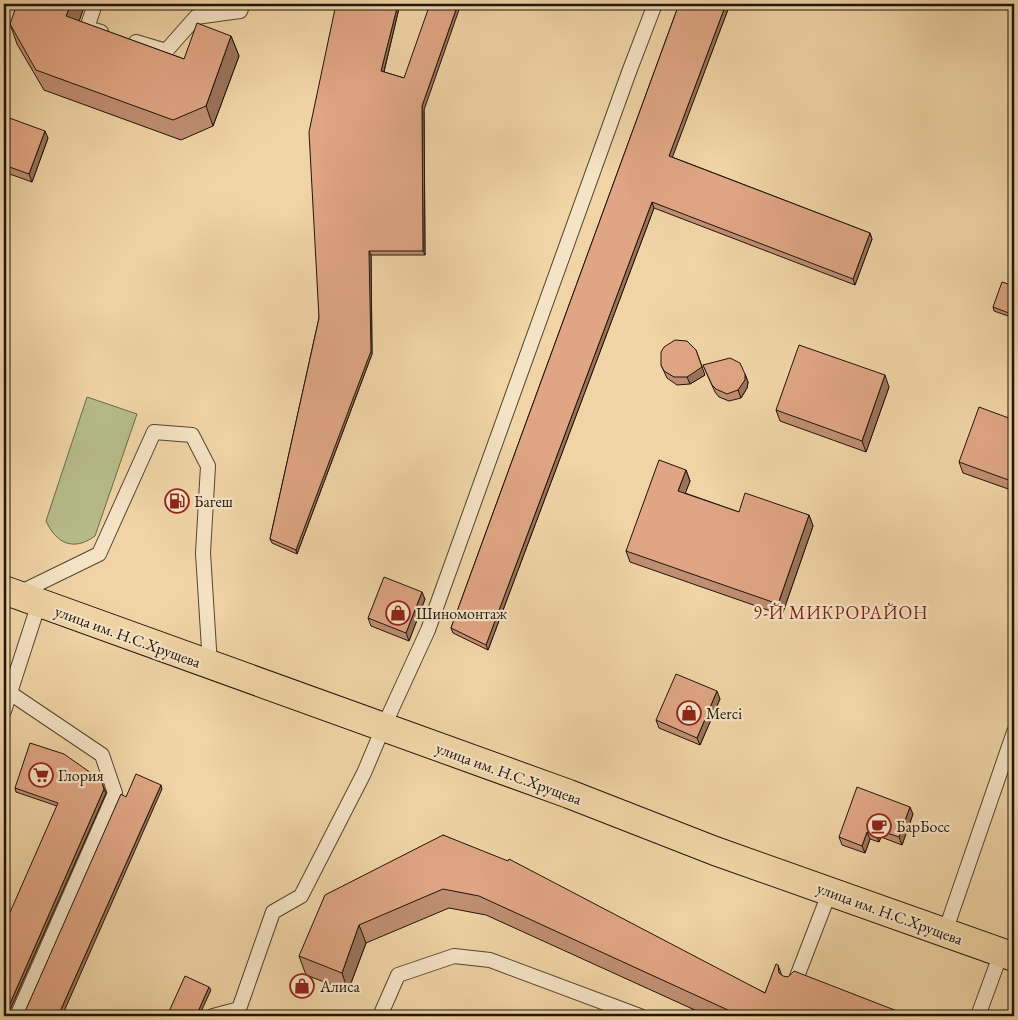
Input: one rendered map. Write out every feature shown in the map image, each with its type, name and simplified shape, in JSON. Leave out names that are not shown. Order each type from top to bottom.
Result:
[{"type":"main road","name":"улица им. Н.С.Хрущева","points":[[19,596],[569,794],[715,851],[1008,955]]},
{"type":"lane","points":[[95,4],[87,28],[166,52],[196,17],[240,11],[242,4]]},
{"type":"lane","points":[[213,1016],[239,1009],[272,912],[301,896],[364,773],[428,630],[625,82],[655,4]]},
{"type":"lane","points":[[4,711],[10,693],[19,596],[99,554],[154,432],[192,435],[208,466],[203,553],[210,665]]},
{"type":"lane","points":[[10,693],[102,755],[115,793],[17,1016]]},
{"type":"lane","points":[[945,932],[1014,732]]},
{"type":"lane","points":[[793,987],[830,891]]},
{"type":"lane","points":[[978,1016],[1008,955]]},
{"type":"lane","points":[[380,1016],[398,975],[454,956],[490,960],[640,1016]]},
{"type":"green space","points":[[87,397],[137,414],[95,536],[79,544],[72,544],[60,540],[50,529],[46,521]]},
{"type":"building","points":[[17,4],[71,4],[66,16],[184,59],[197,23],[231,36],[206,106],[173,120],[36,70],[10,24]]},
{"type":"building","points":[[336,4],[398,4],[381,71],[404,78],[430,4],[458,4],[422,106],[423,251],[369,251],[371,351],[296,550],[270,539],[319,318],[309,132]]},
{"type":"building","points":[[679,4],[726,4],[669,156],[870,233],[853,279],[652,202],[486,645],[451,628]]},
{"type":"building","points":[[4,116],[45,131],[29,174],[4,165]]},
{"type":"building","points":[[1002,282],[1014,286],[1014,315],[993,307]]},
{"type":"building","points":[[675,340],[687,341],[696,350],[702,367],[687,377],[674,377],[664,371],[661,365],[661,352],[664,347]]},
{"type":"building","points":[[799,345],[885,375],[862,441],[776,410]]},
{"type":"building","points":[[730,358],[740,363],[745,374],[745,380],[738,390],[727,394],[712,385],[703,365]]},
{"type":"building","points":[[979,407],[1014,420],[1014,482],[959,462]]},
{"type":"building","points":[[659,460],[686,470],[678,491],[739,512],[745,493],[809,515],[778,604],[626,551]]},
{"type":"building","name":"Шиномонтаж","points":[[384,577],[422,592],[406,633],[368,618]]},
{"type":"building","points":[[676,674],[717,691],[697,738],[656,720]]},
{"type":"building","points":[[30,743],[64,754],[101,780],[104,789],[8,1008],[8,1016],[4,1016],[4,926],[58,803],[15,788]]},
{"type":"building","points":[[136,774],[161,785],[58,1016],[23,1016],[121,794],[126,797]]},
{"type":"building","name":"БарБосс","points":[[857,787],[910,807],[899,837],[878,830],[876,835],[867,832],[862,846],[839,837]]},
{"type":"building","points":[[443,835],[508,861],[509,859],[765,993],[776,964],[778,965],[779,973],[783,976],[788,977],[794,971],[910,1016],[741,1016],[479,896],[443,889],[359,925],[342,973],[299,956],[325,895]]},
{"type":"building","points":[[185,976],[209,987],[196,1016],[167,1016]]},
{"type":"place","name":"Багеш","points":[[177,501]]},
{"type":"place","name":"Шиномонтаж","points":[[398,613]]},
{"type":"place","name":"Merci","points":[[689,713]]},
{"type":"place","name":"Глория","points":[[41,775]]},
{"type":"place","name":"БарБосс","points":[[879,826]]},
{"type":"place","name":"Алиса","points":[[302,986]]},
{"type":"district","name":"9-Й МИКРОРАЙОН","points":[[841,613]]}]
